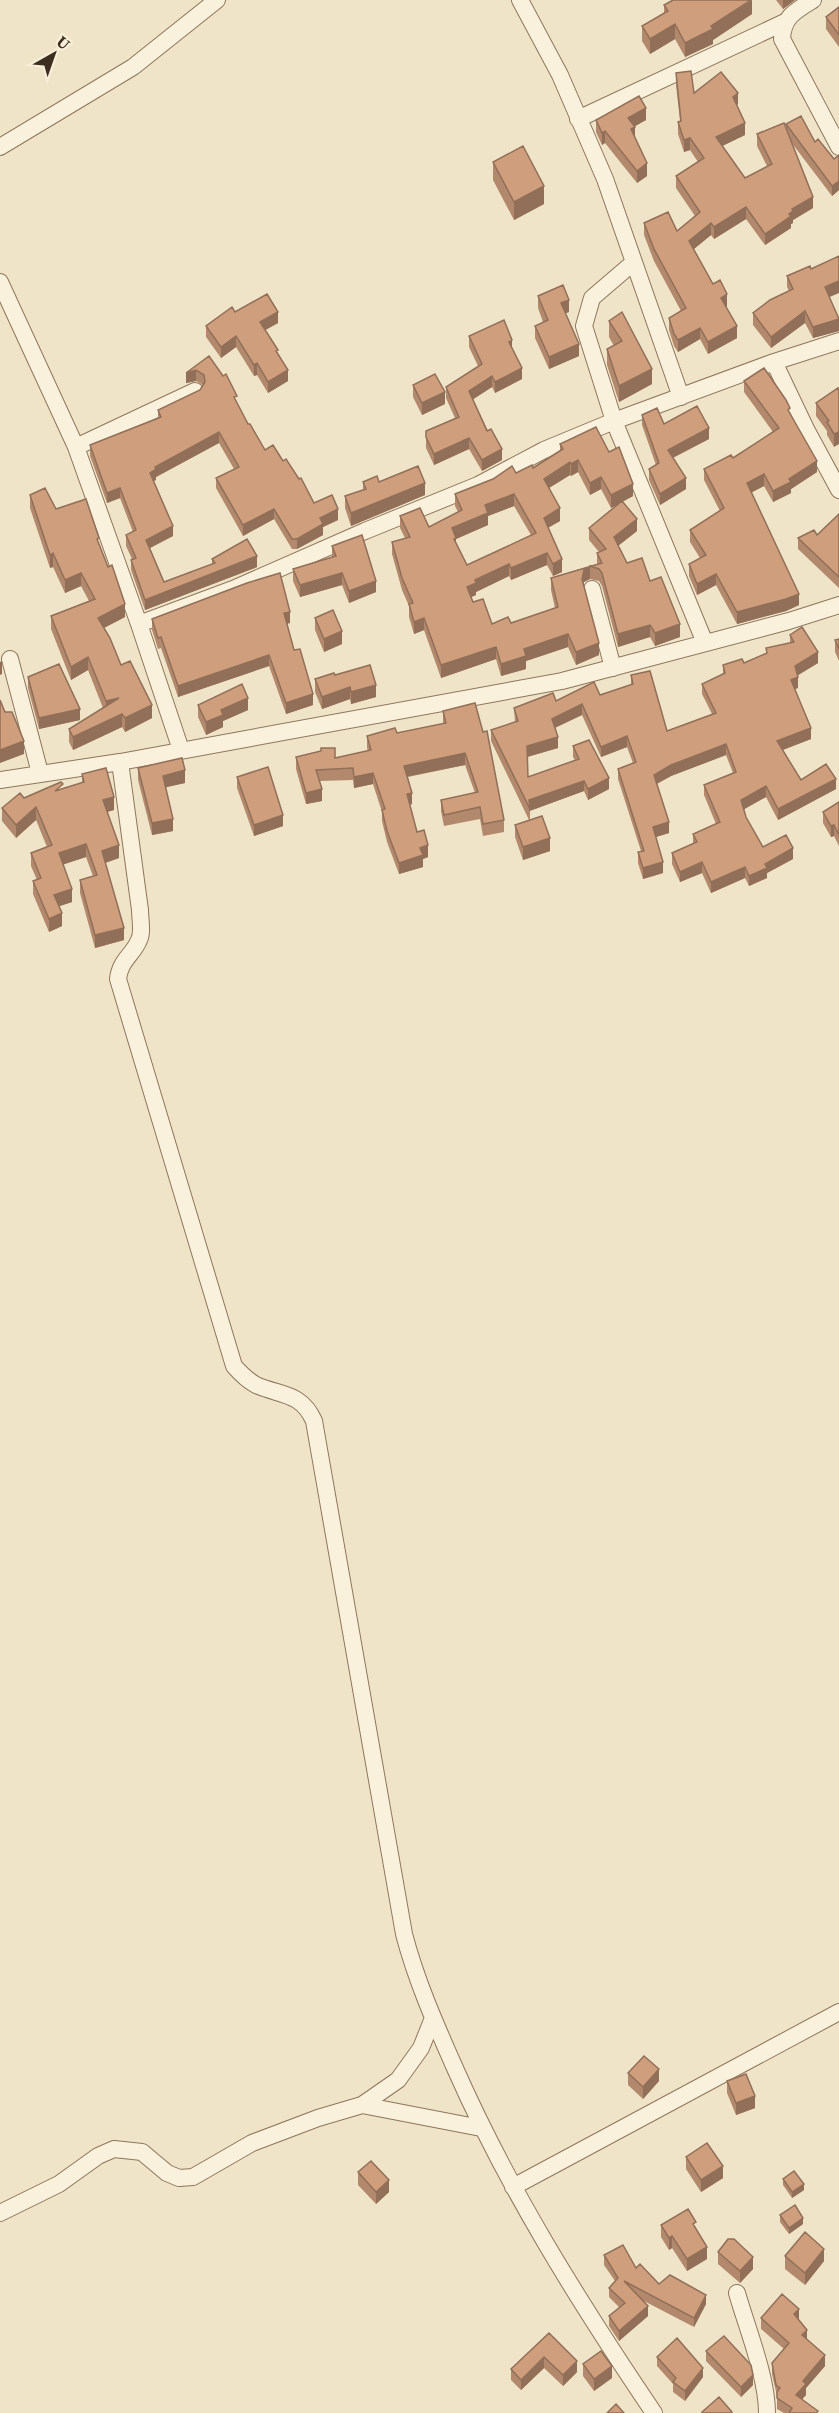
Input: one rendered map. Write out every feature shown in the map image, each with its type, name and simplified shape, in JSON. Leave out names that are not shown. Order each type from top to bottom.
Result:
[{"type":"street","points":[[0,147],[133,67],[217,0]]},
{"type":"street","points":[[520,0],[560,75],[604,179],[681,397]]},
{"type":"street","points":[[813,0],[791,13],[785,22],[782,39],[839,147]]},
{"type":"street","points":[[578,119],[785,22]]},
{"type":"street","points":[[634,262],[592,298],[584,326],[614,421],[705,643]]},
{"type":"street","points":[[0,282],[76,447],[181,750]]},
{"type":"street","points":[[139,624],[233,589],[365,531],[478,485],[544,450],[614,421],[774,362],[839,341]]},
{"type":"street","points":[[774,362],[806,429],[839,490]]},
{"type":"street","points":[[76,447],[195,391]]},
{"type":"street","points":[[592,589],[613,668]]},
{"type":"street","points":[[0,780],[120,762],[562,681],[789,621],[839,605]]},
{"type":"street","points":[[10,659],[40,773]]},
{"type":"street","points":[[120,762],[141,910],[141,934],[138,943],[122,963],[118,979],[234,1366],[244,1378],[257,1385],[301,1401],[309,1409],[314,1420],[404,1934],[411,1962],[481,2128],[555,2260],[654,2413]]},
{"type":"street","points":[[513,2187],[839,2012]]},
{"type":"street","points":[[0,2213],[59,2184],[98,2156],[114,2149],[142,2152],[167,2173],[179,2178],[192,2177],[252,2143],[318,2118],[362,2105],[398,2080],[421,2048],[433,2018]]},
{"type":"street","points":[[362,2105],[481,2128]]},
{"type":"street","points":[[737,2293],[756,2358],[767,2403],[767,2413]]},
{"type":"building","points":[[673,0],[751,0],[711,26],[713,29],[685,43],[675,24],[650,39],[642,26],[668,11],[664,5]]},
{"type":"building","points":[[839,7],[839,35],[826,17]]},
{"type":"building","points":[[691,71],[694,93],[721,72],[738,93],[733,97],[745,123],[716,137],[745,178],[772,164],[757,134],[784,123],[813,197],[792,209],[793,211],[789,214],[791,216],[765,234],[746,207],[714,227],[711,223],[689,241],[713,284],[720,280],[727,294],[721,298],[737,326],[708,342],[700,328],[678,340],[674,334],[669,318],[686,308],[654,249],[644,223],[668,212],[677,231],[700,212],[676,176],[704,158],[690,138],[684,140],[678,122],[681,121],[676,73]]},
{"type":"building","points":[[639,96],[646,108],[628,118],[635,127],[631,129],[647,163],[637,171],[605,131],[602,133],[596,120]]},
{"type":"building","points":[[801,116],[815,142],[818,139],[834,159],[839,155],[839,181],[832,186],[786,124]]},
{"type":"building","points":[[523,146],[544,186],[514,202],[493,162]]},
{"type":"building","points":[[839,256],[839,281],[825,287],[839,319],[813,327],[805,311],[771,337],[753,313],[770,300],[793,289],[787,276],[810,266],[811,269]]},
{"type":"building","points":[[563,285],[569,300],[561,303],[579,344],[549,357],[535,326],[548,320],[538,296]]},
{"type":"building","points":[[267,294],[278,312],[260,322],[288,370],[268,382],[257,363],[254,365],[236,336],[221,347],[206,326],[232,307],[235,312]]},
{"type":"building","points":[[622,312],[652,369],[619,386],[607,349],[622,341],[609,321]]},
{"type":"building","points":[[504,320],[512,340],[509,342],[522,368],[495,382],[492,376],[469,391],[487,431],[491,429],[502,449],[482,460],[469,438],[434,454],[426,437],[426,431],[459,417],[446,387],[482,364],[469,336]]},
{"type":"building","points":[[209,356],[223,376],[226,374],[237,396],[234,397],[265,450],[273,445],[283,461],[286,459],[299,479],[301,478],[314,503],[332,495],[338,509],[320,518],[323,524],[297,539],[292,539],[274,509],[243,525],[216,478],[239,467],[219,432],[155,467],[156,469],[150,473],[173,526],[146,540],[164,582],[215,563],[212,559],[247,539],[257,556],[145,600],[131,560],[136,558],[126,535],[136,530],[120,488],[107,493],[90,445],[161,417],[158,410],[200,390],[205,382],[204,375],[196,370],[186,373]]},
{"type":"building","points":[[764,368],[786,400],[790,408],[788,410],[817,461],[789,479],[791,482],[773,491],[764,474],[747,483],[799,594],[737,612],[716,574],[697,584],[689,564],[706,555],[690,530],[724,508],[704,469],[731,455],[733,458],[779,428],[744,381]]},
{"type":"building","points":[[435,374],[445,392],[422,403],[413,385]]},
{"type":"building","points":[[838,388],[839,432],[834,434],[827,422],[829,421],[816,403]]},
{"type":"building","points":[[697,406],[709,428],[668,450],[686,478],[660,494],[649,469],[659,463],[642,415],[657,408],[664,424]]},
{"type":"building","points":[[596,427],[609,452],[619,447],[633,484],[611,495],[601,477],[590,483],[578,460],[571,464],[570,462],[544,479],[560,508],[544,518],[562,559],[553,564],[547,553],[511,568],[509,564],[475,580],[476,583],[467,587],[473,602],[483,599],[492,624],[508,617],[511,623],[558,607],[551,578],[589,567],[584,570],[582,579],[599,643],[576,652],[568,634],[524,649],[526,656],[501,664],[496,647],[441,665],[424,618],[414,622],[409,604],[413,603],[402,578],[392,542],[410,537],[400,516],[420,508],[429,527],[462,510],[455,494],[493,479],[512,466],[516,473],[532,465],[533,468],[563,449],[560,444]],"holes":[[[514,494],[536,533],[467,565],[454,539],[456,538],[452,528],[488,513],[485,505]]]},
{"type":"building","points":[[418,466],[425,483],[351,513],[345,496],[366,489],[363,482],[377,476],[379,482]]},
{"type":"building","points":[[45,488],[56,509],[86,499],[99,538],[97,539],[108,567],[112,565],[125,604],[98,618],[110,638],[121,665],[130,661],[152,705],[125,718],[122,714],[73,737],[69,729],[119,698],[106,701],[88,657],[71,667],[51,616],[95,599],[81,573],[65,580],[53,553],[50,555],[30,495]]},
{"type":"building","points":[[622,501],[637,519],[614,537],[627,563],[642,558],[650,581],[661,577],[680,624],[655,633],[650,625],[618,634],[599,569],[591,566],[602,563],[597,553],[606,549],[589,528]]},
{"type":"building","points":[[839,514],[839,577],[798,538],[814,530],[817,535]]},
{"type":"building","points":[[362,535],[376,581],[349,591],[342,573],[300,585],[293,569],[336,556],[332,546]]},
{"type":"building","points":[[280,573],[290,612],[284,613],[294,650],[300,649],[313,694],[286,703],[269,655],[178,686],[161,637],[158,638],[152,619]]},
{"type":"building","points":[[333,610],[342,631],[324,639],[315,618]]},
{"type":"building","points":[[802,627],[818,652],[795,666],[798,677],[791,680],[811,728],[777,741],[801,780],[826,764],[836,779],[778,809],[766,786],[741,800],[746,817],[763,847],[786,835],[793,848],[765,864],[767,868],[749,876],[745,867],[711,882],[702,862],[680,872],[672,853],[697,842],[693,834],[720,822],[704,785],[736,772],[726,744],[671,765],[654,775],[669,822],[653,827],[663,862],[643,868],[638,852],[644,851],[618,769],[636,762],[627,736],[601,747],[582,704],[552,719],[558,737],[527,746],[528,777],[579,759],[573,746],[589,740],[609,778],[588,789],[584,781],[529,800],[530,809],[491,730],[518,721],[514,708],[553,693],[556,701],[594,682],[600,695],[633,684],[631,675],[650,671],[667,731],[716,713],[702,684],[725,673],[723,665],[742,659],[744,663],[767,653],[766,648],[794,642],[790,635]]},
{"type":"building","points":[[59,664],[80,709],[39,718],[28,677]]},
{"type":"building","points":[[370,665],[376,685],[351,692],[350,687],[322,697],[315,679]]},
{"type":"building","points":[[242,684],[248,698],[221,710],[223,715],[206,722],[198,705]]},
{"type":"building","points":[[0,700],[5,712],[12,712],[24,741],[0,750]]},
{"type":"building","points":[[475,703],[483,732],[487,731],[504,820],[483,824],[480,807],[444,815],[441,800],[478,792],[465,753],[404,766],[412,793],[407,794],[417,832],[424,830],[428,845],[420,848],[423,855],[399,863],[387,831],[382,810],[385,809],[373,773],[354,777],[353,768],[316,770],[322,789],[306,793],[296,757],[321,751],[321,748],[335,748],[335,758],[371,750],[367,736],[395,728],[397,733],[446,723],[443,711]]},
{"type":"building","points":[[182,758],[185,770],[163,776],[173,819],[152,823],[138,768]]},
{"type":"building","points":[[268,767],[283,815],[254,825],[237,777]]},
{"type":"building","points":[[106,768],[114,797],[103,800],[119,845],[102,851],[124,928],[95,935],[80,880],[97,875],[86,844],[59,853],[72,889],[54,895],[62,913],[49,919],[33,881],[41,878],[31,853],[52,845],[36,807],[16,825],[2,808],[20,793],[24,798],[61,782],[63,784],[55,791],[84,782],[82,774]]},
{"type":"building","points":[[839,802],[839,835],[823,812]]},
{"type":"building","points":[[542,816],[550,838],[523,847],[515,825]]},
{"type":"building","points":[[644,2056],[659,2069],[643,2087],[628,2073]]},
{"type":"building","points":[[746,2074],[755,2096],[736,2103],[727,2081]]},
{"type":"building","points":[[707,2143],[723,2166],[701,2180],[686,2157]]},
{"type":"building","points":[[371,2161],[389,2180],[376,2192],[358,2172]]},
{"type":"building","points":[[794,2171],[804,2184],[792,2192],[783,2179]]},
{"type":"building","points":[[795,2205],[803,2218],[789,2228],[780,2215]]},
{"type":"building","points":[[688,2209],[696,2222],[693,2224],[707,2247],[687,2259],[672,2236],[669,2238],[661,2225]]},
{"type":"building","points":[[805,2232],[824,2249],[805,2273],[785,2256]]},
{"type":"building","points":[[728,2239],[734,2239],[753,2257],[740,2271],[718,2252]]},
{"type":"building","points":[[623,2245],[636,2268],[640,2264],[659,2284],[670,2275],[706,2295],[694,2318],[624,2281],[648,2306],[619,2331],[609,2316],[625,2303],[609,2288],[618,2278],[604,2255]]},
{"type":"building","points":[[782,2294],[799,2309],[794,2314],[807,2330],[802,2335],[825,2355],[803,2381],[806,2384],[796,2395],[818,2411],[816,2413],[789,2413],[792,2408],[777,2398],[780,2388],[776,2385],[772,2363],[789,2343],[761,2318]]},
{"type":"building","points":[[549,2333],[577,2361],[563,2375],[544,2357],[521,2380],[511,2369]]},
{"type":"building","points":[[724,2336],[751,2365],[753,2375],[741,2387],[706,2351]]},
{"type":"building","points":[[677,2338],[703,2368],[685,2391],[673,2382],[676,2378],[657,2357]]},
{"type":"building","points":[[601,2351],[612,2366],[594,2379],[583,2364]]},
{"type":"building","points":[[719,2397],[732,2412],[702,2413],[702,2412]]},
{"type":"building","points":[[616,2404],[624,2413],[607,2413]]}]
